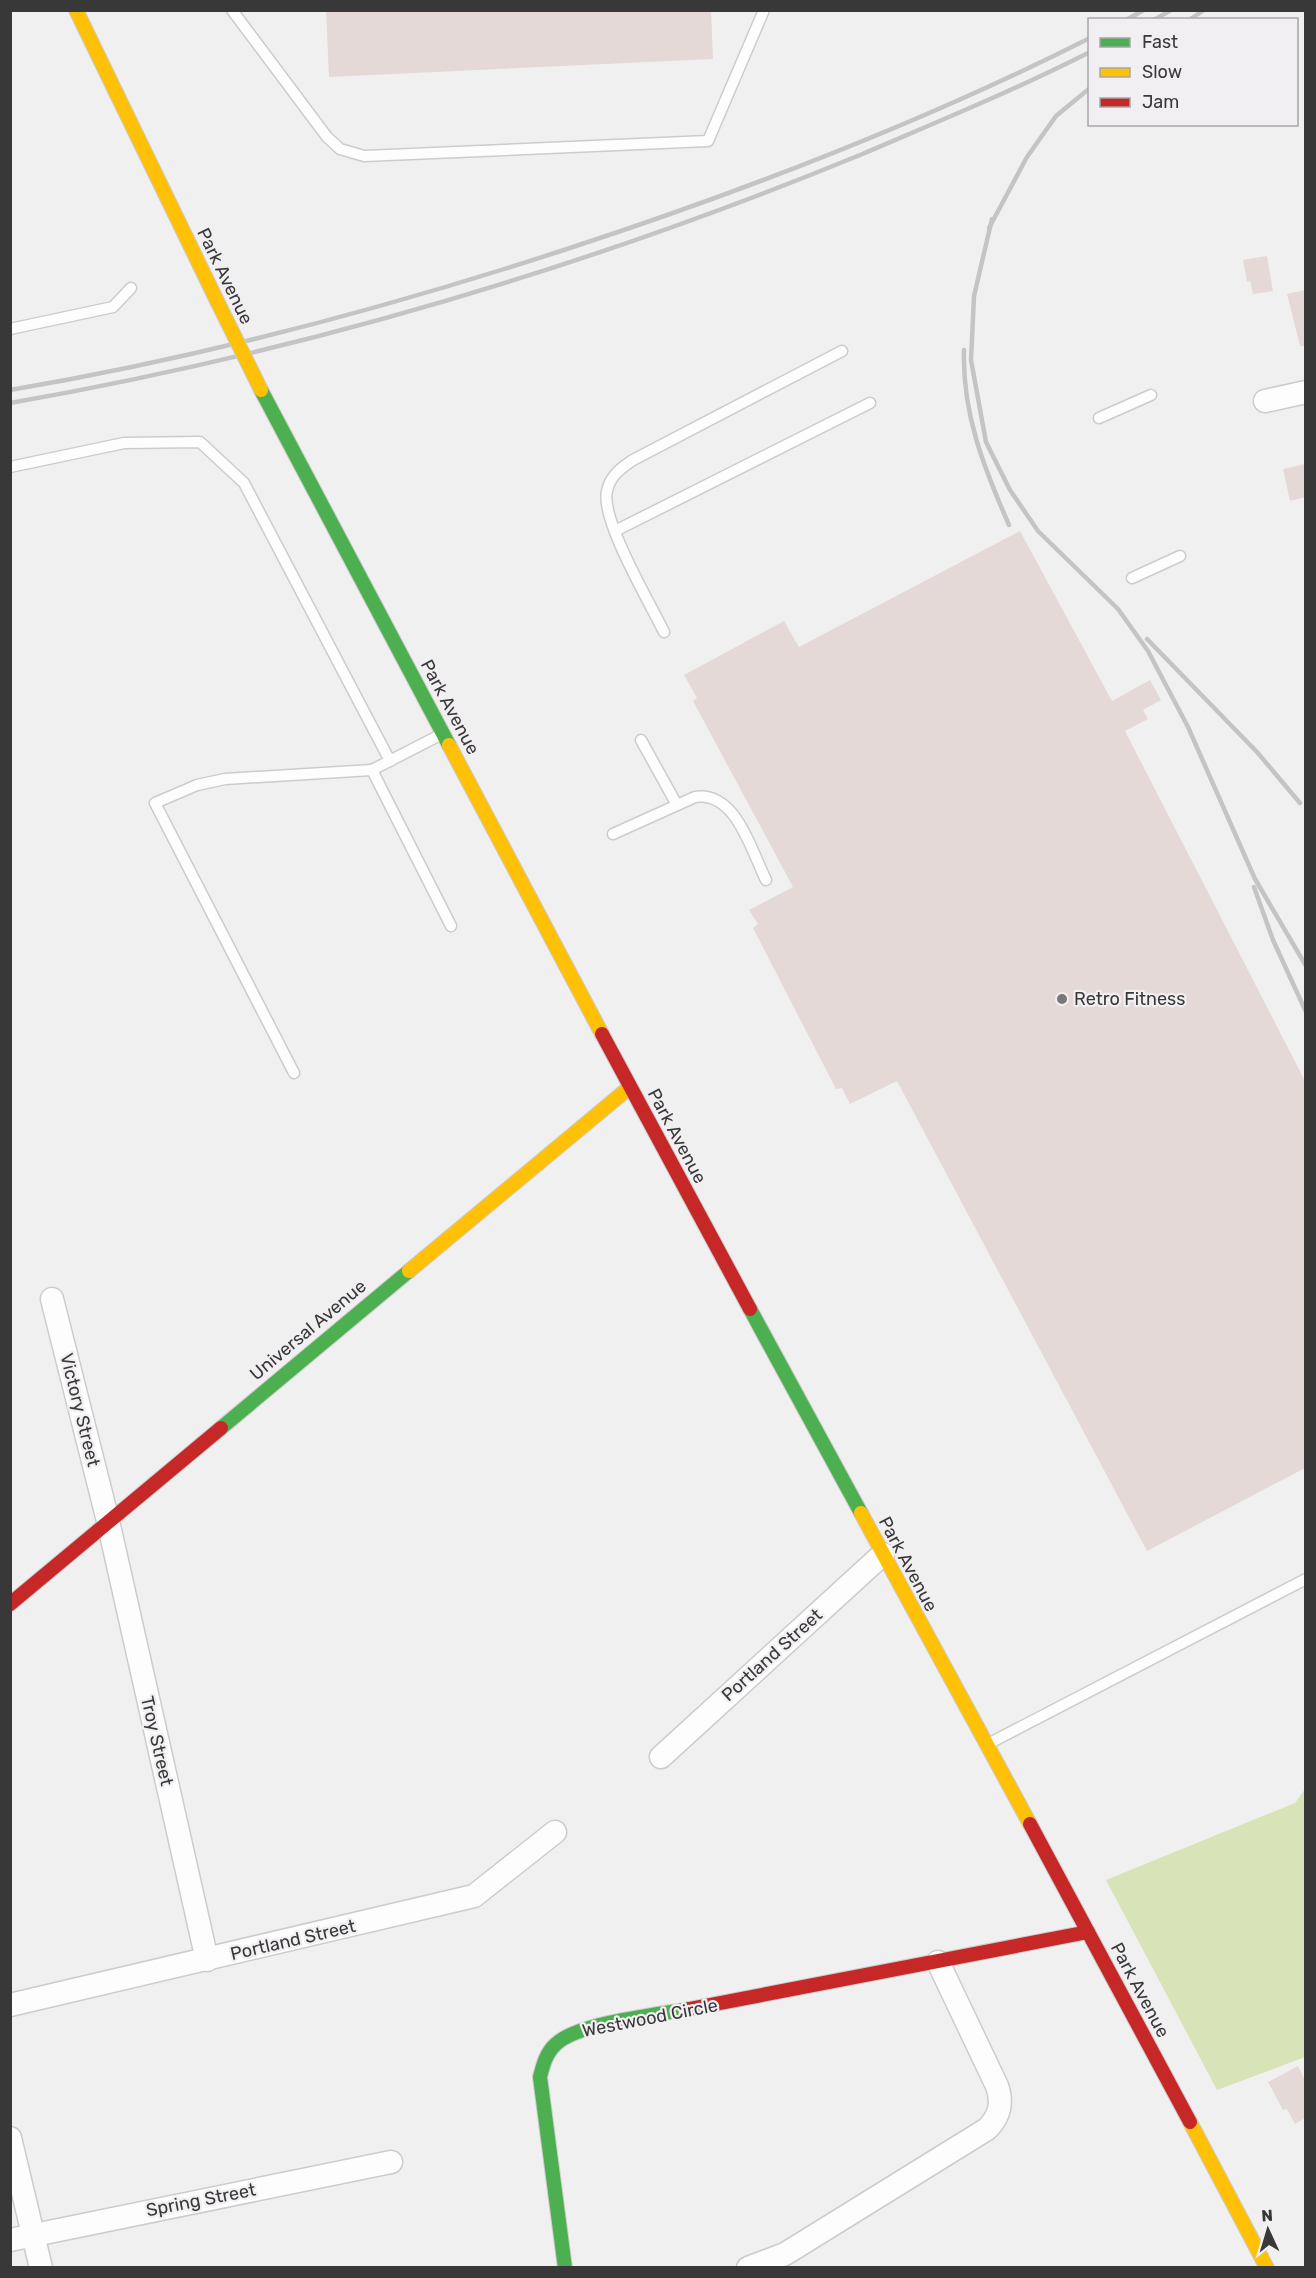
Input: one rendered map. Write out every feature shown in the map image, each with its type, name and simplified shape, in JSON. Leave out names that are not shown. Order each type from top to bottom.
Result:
[{"type":"street","name":"Park Avenue","points":[[76,10],[261,390],[630,1087],[1088,1932],[1267,2268]]},
{"type":"street","points":[[1265,401],[1305,392]]},
{"type":"street","name":"Universal Avenue","points":[[10,1604],[630,1087]]},
{"type":"street","name":"Victory Street","points":[[52,1299],[108,1521]]},
{"type":"street","name":"Troy Street","points":[[108,1521],[207,1960]]},
{"type":"street","name":"Portland Street","points":[[661,1757],[883,1554]]},
{"type":"street","name":"Portland Street","points":[[10,2005],[474,1896],[555,1832]]},
{"type":"street","name":"Westwood Circle","points":[[566,2268],[540,2077],[546,2055],[562,2038],[576,2031],[1088,1932]]},
{"type":"street","points":[[748,2268],[785,2254],[987,2128],[994,2121],[1000,2103],[997,2086],[938,1962]]},
{"type":"street","points":[[10,2138],[40,2268]]},
{"type":"street","name":"Spring Street","points":[[10,2240],[391,2162]]},
{"type":"lane","points":[[232,10],[327,137],[340,149],[364,156],[708,141],[764,10]]},
{"type":"lane","points":[[10,329],[113,307],[131,288]]},
{"type":"lane","points":[[664,632],[609,519],[606,492],[615,473],[633,460],[842,351]]},
{"type":"lane","points":[[1099,418],[1151,395]]},
{"type":"lane","points":[[615,531],[870,403]]},
{"type":"lane","points":[[10,467],[124,443],[200,442],[244,483],[390,761]]},
{"type":"lane","points":[[1132,578],[1180,556]]},
{"type":"lane","points":[[294,1073],[155,803],[197,785],[225,779],[372,770],[443,734]]},
{"type":"lane","points":[[641,740],[677,805]]},
{"type":"lane","points":[[372,770],[451,926]]},
{"type":"lane","points":[[613,834],[695,797],[707,795],[723,802],[733,813],[766,880]]},
{"type":"lane","points":[[985,1745],[1305,1579]]},
{"type":"green space","points":[[1305,1789],[1305,2057],[1217,2090],[1106,1880],[1295,1803]]},
{"type":"building","points":[[326,10],[711,10],[713,59],[329,77]]},
{"type":"building","points":[[1267,256],[1273,291],[1253,294],[1250,281],[1247,282],[1243,260]]},
{"type":"building","points":[[1305,290],[1305,346],[1300,346],[1287,294]]},
{"type":"building","points":[[1305,464],[1305,497],[1290,501],[1283,469]]},
{"type":"building","points":[[1020,531],[1112,701],[1150,680],[1161,700],[1143,710],[1148,719],[1125,731],[1305,1081],[1305,1468],[1147,1551],[897,1081],[850,1104],[842,1088],[836,1089],[753,928],[758,924],[749,910],[793,887],[693,701],[697,698],[684,675],[784,621],[799,647]]},
{"type":"building","points":[[1298,2066],[1305,2080],[1305,2118],[1295,2124],[1287,2109],[1283,2110],[1268,2082]]},
{"type":"railway","points":[[1130,18],[1144,10]]},
{"type":"railway","points":[[1157,18],[1171,10]]},
{"type":"railway","points":[[1192,18],[1204,10]]},
{"type":"railway","points":[[10,390],[152,363],[293,330],[432,291],[570,248],[702,203],[834,153],[963,98],[1088,39]]},
{"type":"railway","points":[[10,403],[119,382],[335,332],[548,269],[653,234],[860,155],[1005,93],[1088,53]]},
{"type":"railway","points":[[989,228],[1027,157],[1056,116],[1088,90]]},
{"type":"railway","points":[[992,219],[974,296],[971,360],[986,442],[1010,490],[1038,531],[1118,609],[1148,651],[1188,727],[1255,879],[1306,966]]},
{"type":"railway","points":[[964,350],[967,396],[976,440],[1009,525]]},
{"type":"railway","points":[[1147,639],[1257,752],[1300,803]]},
{"type":"railway","points":[[1254,887],[1273,940],[1306,1012]]},
{"type":"traffic: fast","points":[[261,390],[449,745]]},
{"type":"traffic: fast","points":[[221,1428],[409,1271]]},
{"type":"traffic: fast","points":[[750,1309],[861,1513]]},
{"type":"traffic: fast","points":[[565,2268],[540,2077],[547,2055],[556,2044],[567,2037],[599,2025],[689,2009]]},
{"type":"traffic: slow","points":[[76,10],[218,303]]},
{"type":"traffic: slow","points":[[218,303],[261,390]]},
{"type":"traffic: slow","points":[[449,745],[602,1034]]},
{"type":"traffic: slow","points":[[409,1271],[630,1087]]},
{"type":"traffic: slow","points":[[861,1513],[1030,1824]]},
{"type":"traffic: slow","points":[[1190,2122],[1267,2268]]},
{"type":"traffic: jam","points":[[602,1034],[750,1309]]},
{"type":"traffic: jam","points":[[10,1604],[221,1428]]},
{"type":"traffic: jam","points":[[1030,1824],[1190,2122]]},
{"type":"traffic: jam","points":[[689,2009],[1088,1932]]},
{"type":"place","name":"Retro Fitness","points":[[1062,999]]}]
